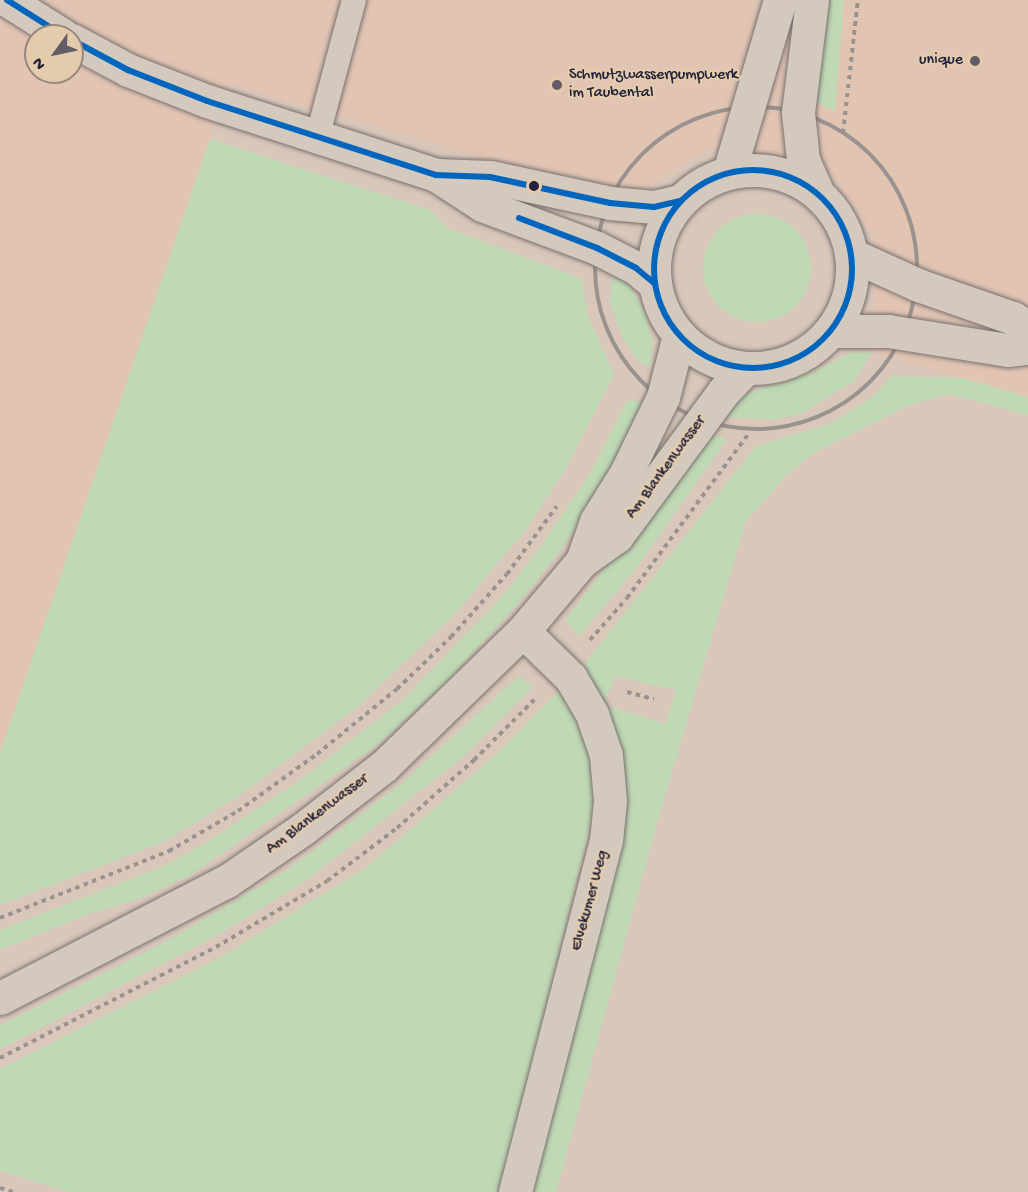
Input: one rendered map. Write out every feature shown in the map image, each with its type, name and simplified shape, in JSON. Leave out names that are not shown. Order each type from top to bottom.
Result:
[{"type":"street","points":[[7,0],[45,24]]},
{"type":"street","points":[[729,172],[751,108],[780,0]]},
{"type":"street","points":[[812,0],[798,112],[803,160],[817,192],[841,220],[852,255],[850,294],[832,331],[803,356],[773,367],[746,368],[710,359],[680,335],[666,315],[655,284],[656,254],[665,223],[681,201],[705,183],[729,172],[754,170],[786,175],[817,192]]},
{"type":"street","points":[[84,46],[128,70],[317,138],[436,175],[490,177],[610,203],[654,207],[681,201]]},
{"type":"street","points":[[436,175],[482,205],[597,248],[636,268],[655,284]]},
{"type":"street","points":[[852,255],[918,285],[1013,318],[1028,328]]},
{"type":"street","points":[[832,331],[903,333],[1008,350],[1028,348]]},
{"type":"street","name":"Am Blankenwasser","points":[[582,561],[596,520],[626,473],[663,397],[680,335]]},
{"type":"street","name":"Am Blankenwasser","points":[[0,998],[165,915],[227,881],[304,828],[421,733],[523,631],[582,561],[617,536],[703,419],[746,368]]},
{"type":"street","name":"Elvekumer Weg","points":[[515,1192],[606,841],[610,801],[606,754],[592,714],[563,670],[523,631]]},
{"type":"lane","points":[[317,138],[354,0]]},
{"type":"path","points":[[843,133],[858,0]]},
{"type":"path","points":[[751,108],[798,112],[843,133],[880,166],[909,218],[918,285],[903,333],[880,370],[850,400],[820,418],[749,433],[703,419],[663,397],[631,371],[601,313],[594,270],[597,248],[610,203],[647,148],[675,127],[710,111],[751,108]]},
{"type":"path","points":[[626,381],[631,371]]},
{"type":"path","points":[[563,670],[627,598],[749,433]]},
{"type":"path","points":[[0,918],[169,851],[238,811],[317,754],[397,689],[451,637],[507,574],[563,496]]},
{"type":"path","points":[[0,1188],[13,1192]]},
{"type":"shaded area","points":[[0,0],[1028,0],[1028,397],[872,352],[877,243],[831,173],[710,149],[628,199],[228,84],[0,753]]},
{"type":"green space","points":[[824,0],[844,0],[835,112],[817,103],[818,40]]},
{"type":"green space","points":[[210,139],[430,210],[448,228],[582,279],[587,314],[614,375],[564,471],[524,532],[452,617],[357,707],[237,797],[165,841],[0,905],[0,753]]},
{"type":"green space","points":[[757,214],[778,218],[796,229],[807,247],[811,268],[807,289],[796,307],[778,318],[757,322],[736,318],[718,307],[707,289],[703,268],[707,247],[718,229],[736,218]]},
{"type":"green space","points":[[612,273],[627,282],[645,312],[652,340],[651,367],[639,362],[624,340],[610,302]]},
{"type":"green space","points":[[872,352],[855,380],[803,413],[773,420],[723,417],[727,406],[752,391],[810,374],[850,353]]},
{"type":"green space","points":[[892,376],[963,378],[1028,397],[1028,415],[949,394],[909,405],[813,453],[786,476],[746,521],[659,816],[556,1192],[529,1192],[621,846],[626,791],[609,706],[665,724],[676,690],[615,676],[604,705],[584,665],[756,446],[832,423],[874,396]]},
{"type":"green space","points":[[632,399],[643,404],[606,482],[558,554],[517,605],[445,683],[376,746],[191,875],[139,899],[88,914],[0,950],[0,930],[164,866],[207,842],[302,779],[404,699],[501,598],[541,546],[589,475],[625,405]]},
{"type":"green space","points":[[710,434],[727,439],[635,570],[579,636],[565,620]]},
{"type":"green space","points":[[519,676],[533,687],[462,758],[304,882],[212,938],[0,1049],[0,1025],[165,942],[287,870],[402,783]]},
{"type":"green space","points":[[559,691],[575,714],[588,748],[596,799],[500,1192],[69,1192],[0,1171],[0,1069],[219,958],[367,867],[496,755]]},
{"type":"transit line","points":[[7,0],[45,24]]},
{"type":"transit line","points":[[84,46],[128,70],[207,101],[436,175],[490,177],[610,203],[654,207],[681,201]]},
{"type":"transit line","points":[[753,170],[772,172],[791,178],[808,187],[823,199],[835,214],[844,231],[850,250],[852,269],[850,288],[844,307],[835,324],[823,339],[808,351],[791,360],[772,366],[753,368],[734,366],[715,360],[698,351],[683,339],[671,324],[662,307],[656,288],[654,269],[656,250],[662,231],[671,214],[683,199],[698,187],[715,178],[734,172],[753,170]]},
{"type":"transit line","points":[[519,218],[597,248],[636,268],[655,284]]},
{"type":"place","name":"unique","points":[[975,61]]},
{"type":"place","name":"Schmutzwasserpumpwerk im Taubental","points":[[557,85]]}]
